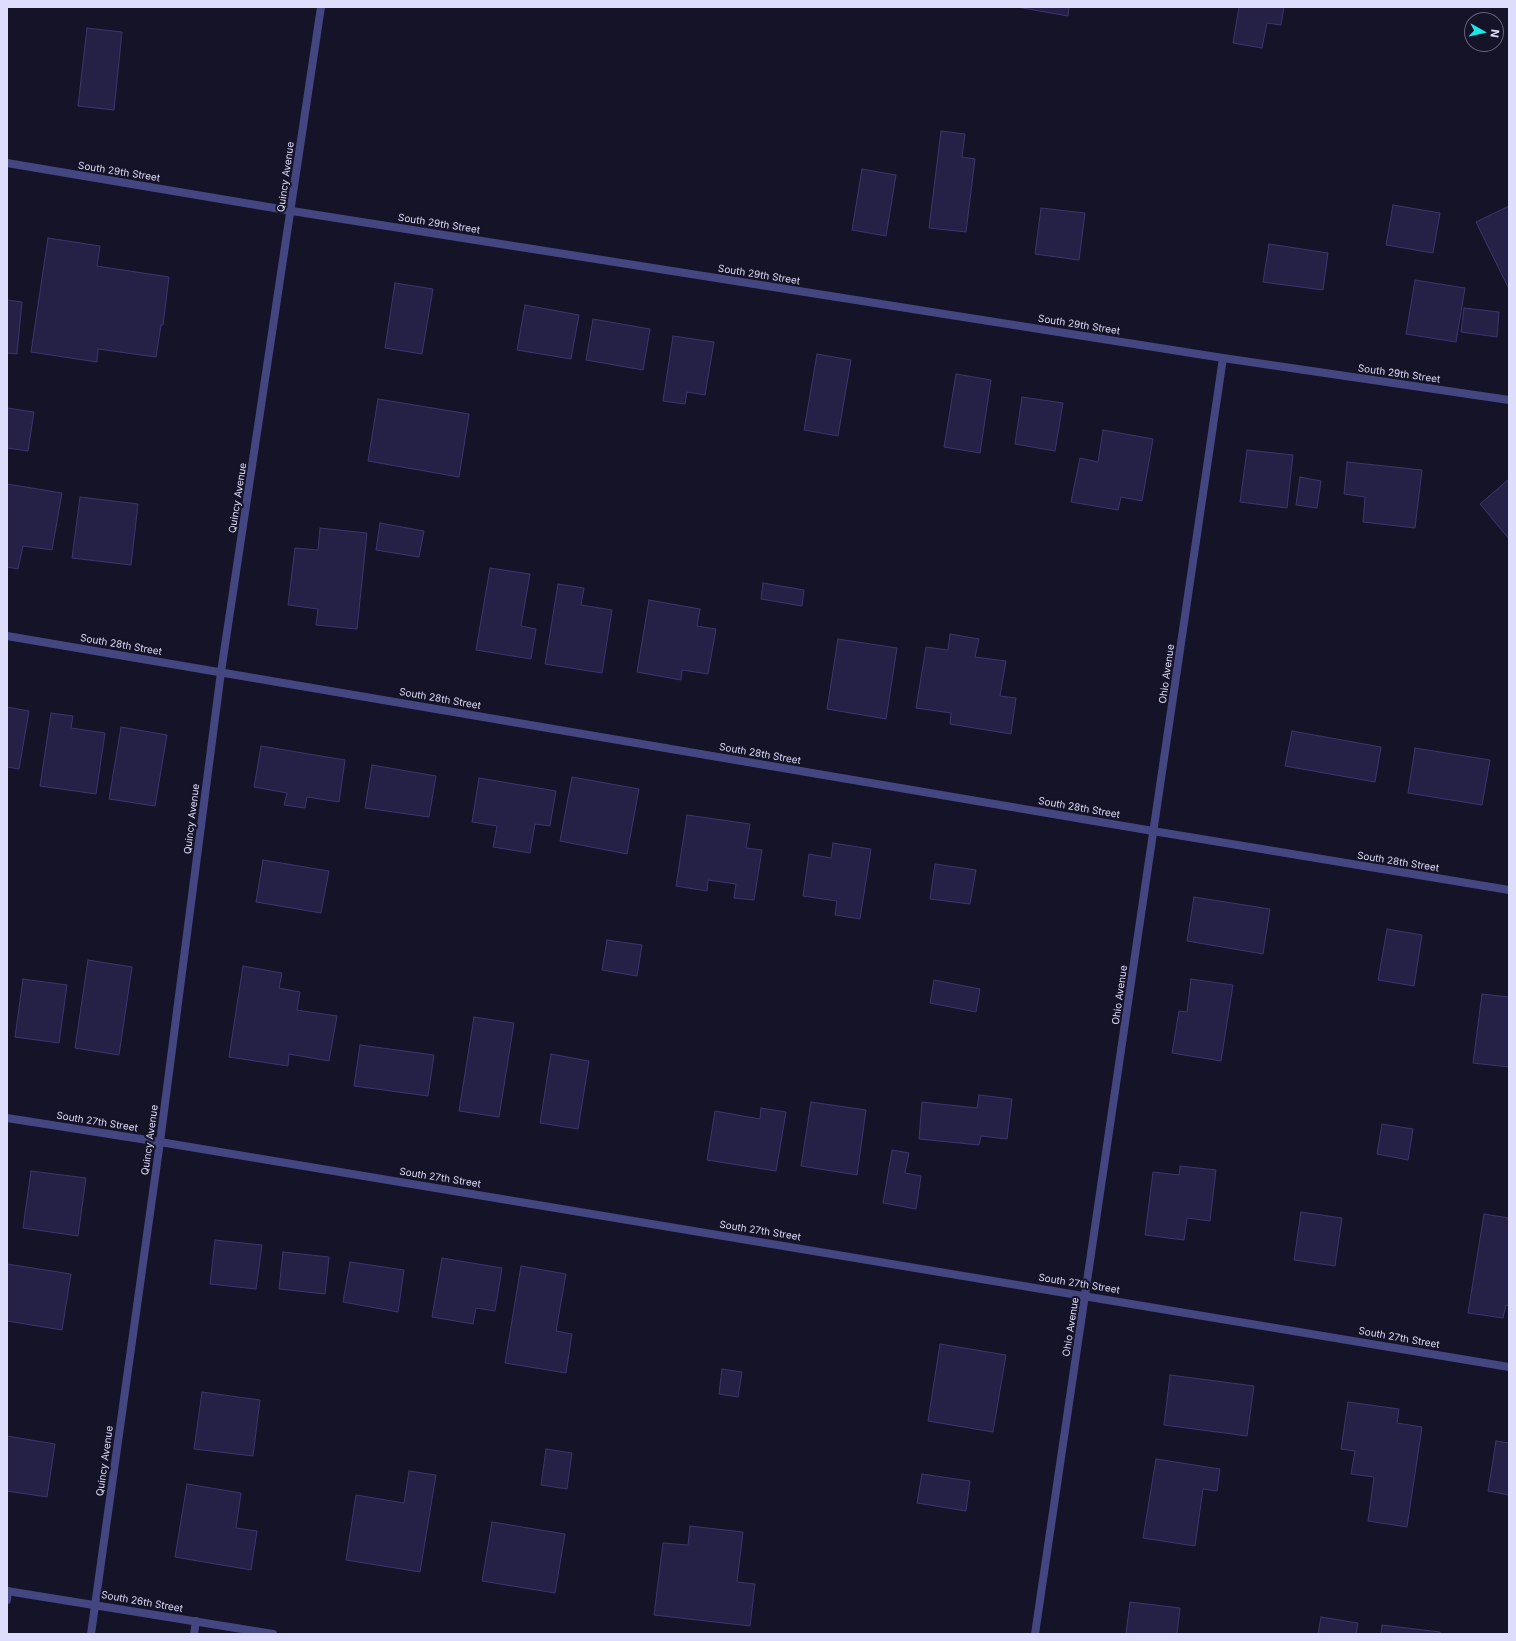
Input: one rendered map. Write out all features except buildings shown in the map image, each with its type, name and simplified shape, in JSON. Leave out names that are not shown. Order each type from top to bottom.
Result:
[{"type":"street","name":"Quincy Avenue","points":[[91,1634],[160,1142],[221,672],[292,211],[321,7]]},
{"type":"street","name":"South 29th Street","points":[[7,163],[292,211],[1223,358],[1509,400]]},
{"type":"street","name":"Ohio Avenue","points":[[1035,1634],[1223,358]]},
{"type":"street","name":"South 28th Street","points":[[7,636],[1509,890]]},
{"type":"street","name":"South 27th Street","points":[[7,1118],[160,1142],[1509,1367]]},
{"type":"street","name":"South 26th Street","points":[[7,1591],[95,1604],[273,1634]]},
{"type":"street","points":[[7,1591],[7,1600]]},
{"type":"street","points":[[194,1634],[196,1621]]}]
